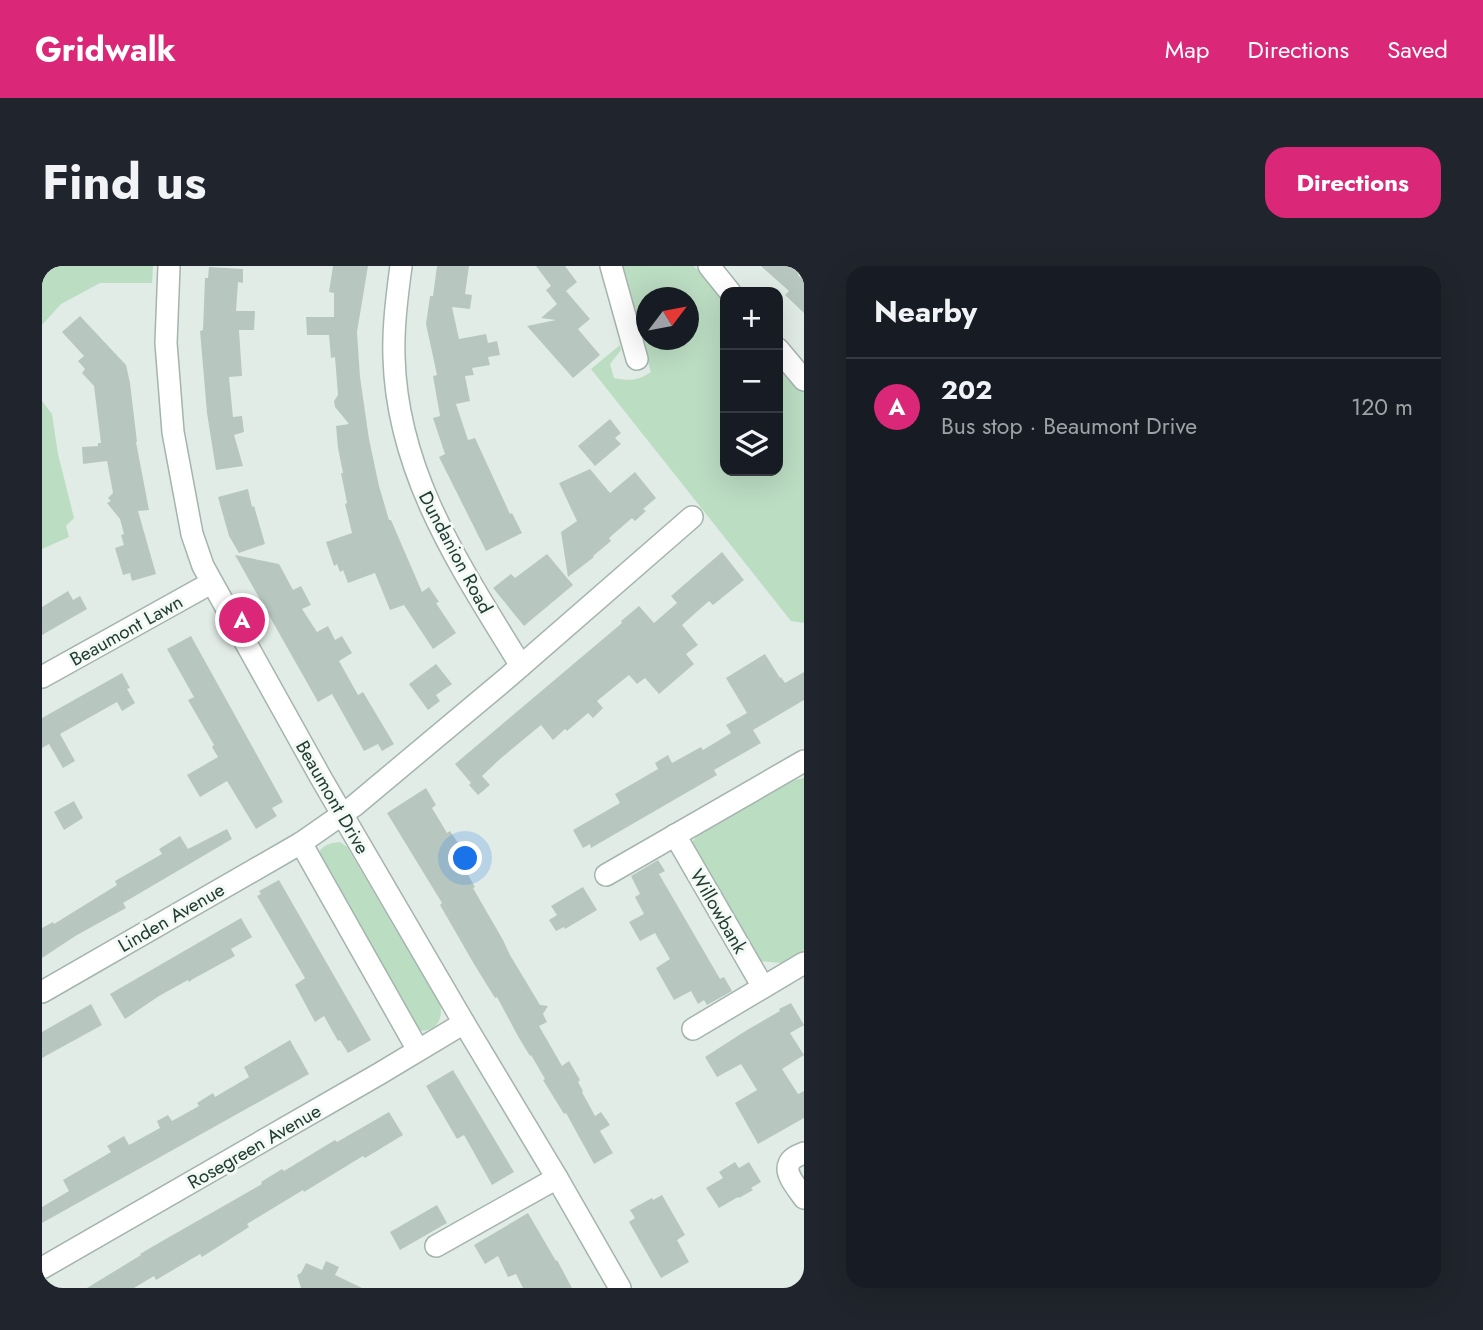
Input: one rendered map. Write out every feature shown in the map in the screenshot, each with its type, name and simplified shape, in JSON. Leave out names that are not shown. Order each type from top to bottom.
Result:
[{"type":"street","name":"Beaumont Drive","points":[[169,266],[166,343],[173,432],[191,534],[198,555],[211,583],[342,813],[620,1288]]},
{"type":"street","name":"Dundanion Road","points":[[401,266],[394,356],[410,457],[447,543],[521,666]]},
{"type":"street","points":[[611,266],[637,359]]},
{"type":"street","points":[[709,266],[726,287]]},
{"type":"street","points":[[779,350],[804,380]]},
{"type":"street","name":"Linden Avenue","points":[[42,992],[301,843],[354,806],[521,666],[692,517]]},
{"type":"street","name":"Beaumont Lawn","points":[[42,677],[211,583]]},
{"type":"street","points":[[606,875],[804,761]]},
{"type":"street","name":"Willowbank","points":[[675,835],[763,987]]},
{"type":"street","points":[[301,843],[418,1051]]},
{"type":"street","points":[[693,1029],[763,987],[801,971]]},
{"type":"street","name":"Rosegreen Avenue","points":[[42,1268],[464,1023]]},
{"type":"street","points":[[804,1153],[793,1159],[788,1168],[804,1198]]},
{"type":"street","points":[[436,1246],[557,1178]]},
{"type":"green space","points":[[42,266],[153,266],[152,283],[100,283],[61,304],[42,325]]},
{"type":"green space","points":[[619,266],[694,266],[720,296],[720,476],[783,476],[783,369],[804,393],[804,623],[791,621],[591,369],[620,345],[621,350],[610,364],[614,378],[624,380],[642,377],[651,372],[644,350],[699,350],[699,287],[636,287],[636,322]]},
{"type":"green space","points":[[42,401],[52,414],[58,454],[74,518],[66,526],[69,537],[42,549]]},
{"type":"green space","points":[[804,778],[804,950],[781,963],[759,961],[692,848],[692,842],[697,836],[790,781]]},
{"type":"green space","points":[[340,842],[347,847],[440,1004],[441,1016],[437,1024],[429,1030],[417,1031],[318,854],[327,845]]},
{"type":"building","points":[[333,266],[368,266],[357,332],[369,439],[389,520],[422,592],[429,587],[456,633],[433,649],[404,605],[390,610],[375,573],[348,583],[343,570],[340,572],[337,564],[334,566],[326,542],[352,533],[345,504],[347,503],[336,426],[349,424],[335,407],[334,401],[338,395],[335,357],[331,358],[329,335],[307,335],[306,317],[334,317],[334,293],[329,292]]},
{"type":"building","points":[[437,266],[469,266],[465,294],[472,295],[470,309],[452,307],[459,339],[486,334],[488,343],[497,341],[500,355],[488,357],[490,365],[472,368],[474,375],[465,376],[470,401],[456,404],[468,440],[475,438],[510,514],[512,513],[522,533],[486,551],[439,457],[445,454],[433,418],[440,416],[433,376],[437,375],[426,324]]},
{"type":"building","points":[[536,266],[565,266],[577,282],[566,291],[590,319],[578,329],[600,355],[573,378],[527,326],[556,320],[541,318],[557,304],[546,290],[551,286]]},
{"type":"building","points":[[761,266],[804,266],[798,275],[801,278],[804,275],[804,313],[785,295],[789,291]]},
{"type":"building","points":[[209,267],[243,269],[243,283],[238,282],[236,311],[255,311],[254,330],[239,330],[242,376],[229,377],[233,417],[242,416],[244,432],[234,435],[243,466],[216,470],[207,413],[200,331],[203,330],[205,278],[208,278]]},
{"type":"building","points":[[80,316],[126,365],[130,383],[136,442],[149,510],[138,511],[156,574],[132,581],[130,573],[123,575],[115,548],[124,545],[121,535],[124,534],[120,519],[107,503],[111,501],[108,498],[113,493],[107,461],[83,464],[82,447],[98,446],[98,443],[101,443],[94,386],[82,373],[85,369],[78,361],[84,356],[62,332]]},
{"type":"building","points":[[610,419],[621,433],[615,438],[621,444],[595,466],[578,446]]},
{"type":"building","points":[[590,469],[610,493],[635,472],[656,498],[643,509],[646,511],[635,521],[632,518],[609,538],[611,541],[594,557],[568,577],[561,532],[577,521],[559,483]]},
{"type":"building","points":[[248,489],[265,544],[239,553],[229,536],[218,497]]},
{"type":"building","points":[[722,552],[744,580],[713,605],[709,601],[682,625],[698,645],[686,654],[694,664],[659,694],[645,678],[637,684],[629,675],[597,701],[603,708],[593,718],[588,713],[553,740],[541,725],[482,776],[490,785],[478,795],[455,764],[639,606],[654,623],[677,603],[671,596]]},
{"type":"building","points":[[547,554],[573,585],[524,626],[493,588],[511,574],[515,578]]},
{"type":"building","points":[[235,555],[279,564],[293,590],[301,586],[311,605],[302,609],[317,632],[328,626],[335,640],[342,636],[352,653],[339,661],[358,695],[363,692],[394,744],[382,751],[378,744],[364,751],[332,694],[318,702]]},
{"type":"building","points":[[68,591],[73,600],[80,596],[87,609],[42,635],[42,607]]},
{"type":"building","points":[[191,636],[283,802],[272,808],[277,816],[256,829],[227,781],[200,797],[187,775],[218,757],[188,700],[194,697],[167,649]]},
{"type":"building","points":[[765,654],[785,683],[804,672],[804,700],[753,730],[761,743],[714,770],[717,775],[591,848],[590,844],[583,848],[573,830],[620,803],[615,794],[658,769],[655,763],[668,755],[672,763],[701,747],[703,750],[731,733],[726,725],[747,713],[726,678]]},
{"type":"building","points":[[436,664],[452,684],[436,695],[440,701],[428,710],[409,684]]},
{"type":"building","points":[[122,673],[135,703],[122,711],[117,702],[60,734],[75,761],[63,768],[49,744],[42,748],[42,718]]},
{"type":"building","points":[[426,788],[436,805],[432,808],[447,833],[450,831],[460,846],[455,849],[459,859],[510,955],[540,1005],[548,1006],[543,1014],[547,1022],[539,1026],[562,1066],[569,1061],[595,1116],[601,1112],[610,1125],[600,1131],[613,1153],[594,1164],[387,813]]},
{"type":"building","points":[[74,801],[83,818],[64,830],[54,812]]},
{"type":"building","points":[[227,829],[232,839],[123,903],[126,908],[42,958],[42,928],[53,922],[54,924],[117,885],[115,881],[162,854],[159,849],[180,836],[188,849]]},
{"type":"building","points":[[658,860],[665,871],[659,874],[720,979],[724,977],[732,991],[707,1005],[704,1000],[698,1004],[691,991],[674,1000],[656,968],[670,959],[655,933],[640,941],[629,922],[644,914],[635,897],[640,894],[631,876]]},
{"type":"building","points":[[279,880],[371,1040],[348,1053],[324,1016],[315,1022],[295,985],[305,978],[257,896],[261,894],[259,891]]},
{"type":"building","points":[[583,887],[597,910],[565,929],[564,927],[556,931],[549,920],[557,915],[551,906]]},
{"type":"building","points":[[241,918],[252,937],[231,949],[235,956],[159,996],[125,1019],[110,994]]},
{"type":"building","points":[[791,1003],[804,1025],[790,1033],[804,1055],[782,1069],[798,1094],[804,1091],[804,1118],[758,1144],[735,1103],[757,1090],[741,1064],[717,1077],[705,1057]]},
{"type":"building","points":[[91,1004],[102,1025],[42,1058],[42,1032]]},
{"type":"building","points":[[290,1040],[309,1074],[42,1223],[42,1207],[69,1191],[63,1180],[111,1152],[107,1146],[124,1136],[129,1145],[160,1128],[157,1121],[168,1115],[172,1121],[199,1106],[197,1103],[213,1093],[215,1097],[249,1077],[244,1067]]},
{"type":"building","points":[[453,1070],[514,1172],[492,1185],[464,1135],[457,1139],[426,1086]]},
{"type":"building","points":[[389,1112],[403,1135],[304,1192],[303,1190],[247,1224],[249,1227],[202,1257],[200,1254],[156,1280],[154,1276],[134,1288],[87,1288],[140,1254],[262,1184],[261,1182],[282,1169],[284,1171]]},
{"type":"building","points":[[735,1162],[739,1168],[749,1162],[761,1182],[751,1188],[753,1190],[719,1208],[706,1188],[723,1178],[719,1172]]},
{"type":"building","points":[[662,1195],[685,1235],[677,1240],[689,1262],[661,1278],[629,1222],[635,1218],[630,1210]]},
{"type":"building","points":[[437,1205],[447,1223],[400,1250],[390,1232]]},
{"type":"building","points":[[528,1213],[572,1288],[523,1288],[516,1274],[508,1277],[498,1256],[485,1264],[474,1245]]},
{"type":"building","points":[[326,1261],[339,1267],[335,1275],[362,1288],[301,1288],[297,1275],[306,1263],[322,1270]]},
{"type":"place","name":"202","points":[[242,620]]}]
